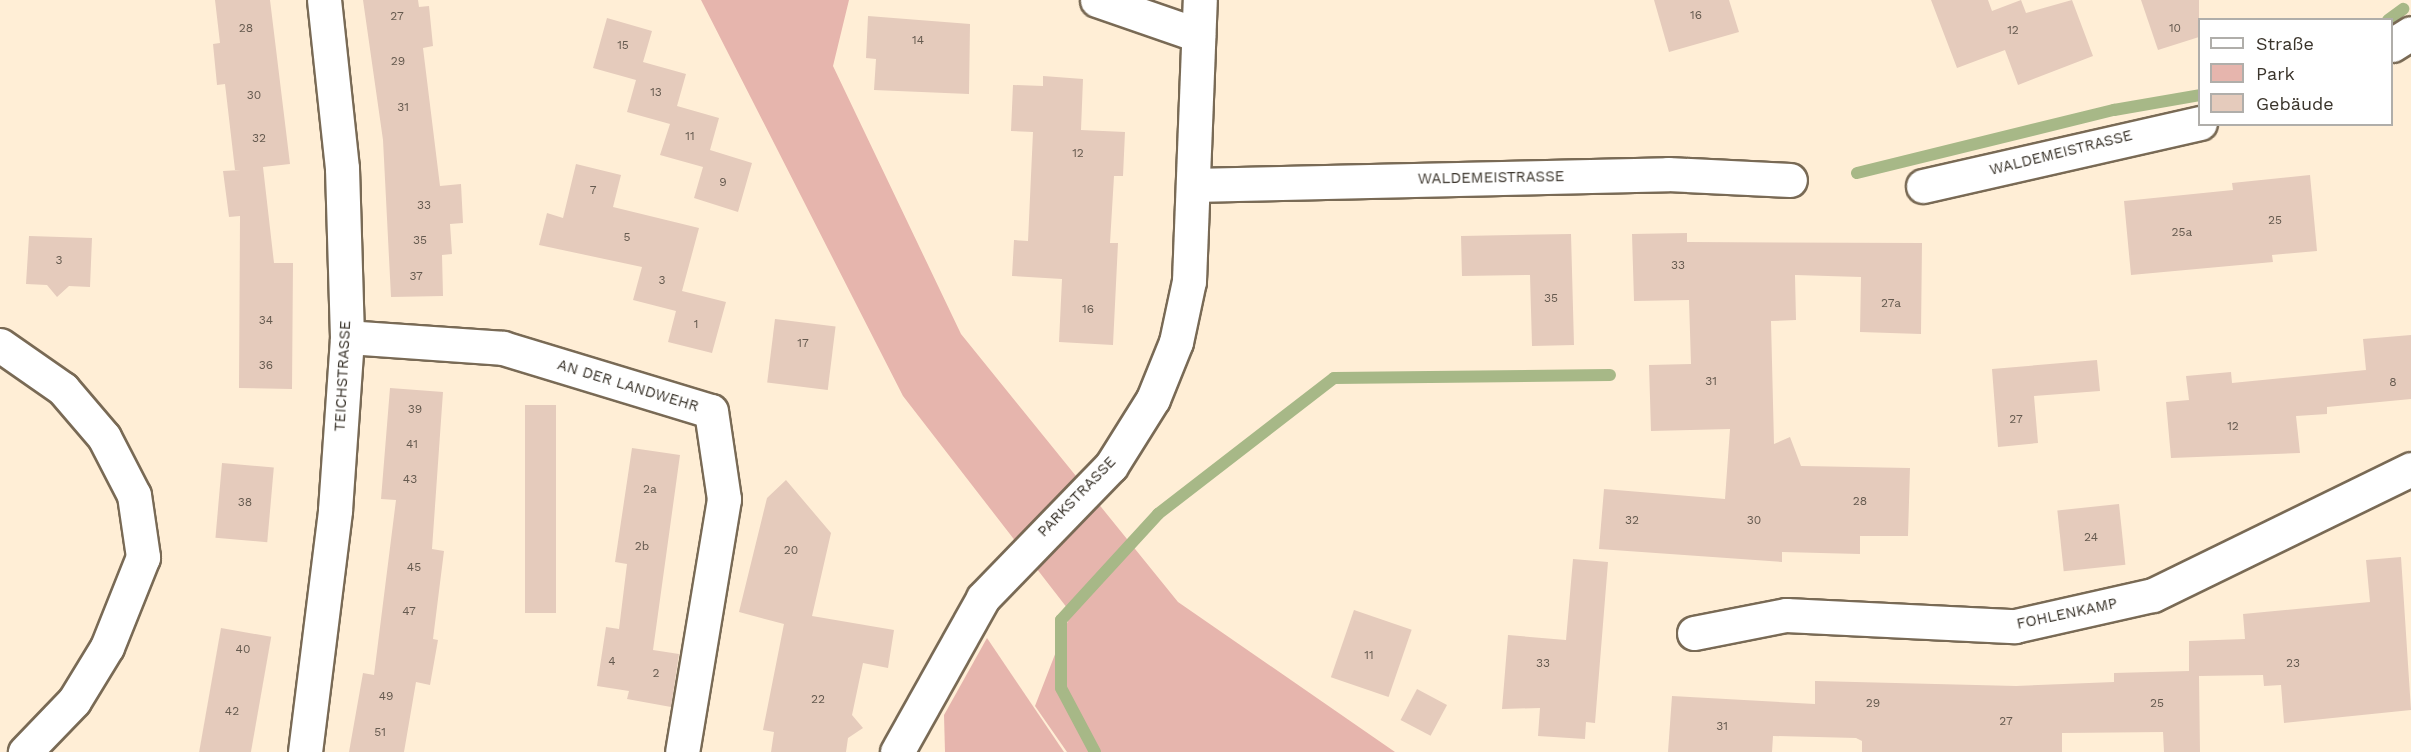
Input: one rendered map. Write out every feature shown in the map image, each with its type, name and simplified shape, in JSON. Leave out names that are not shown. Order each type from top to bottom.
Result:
[{"type":"street","name":"TEICHSTRASSE","points":[[305,752],[335,510],[347,337],[342,168],[324,0]]},
{"type":"street","points":[[1097,0],[1198,35]]},
{"type":"street","name":"PARKSTRASSE","points":[[897,752],[983,598],[1111,466],[1153,399],[1176,342],[1189,281],[1200,0]]},
{"type":"street","points":[[2393,44],[2411,33]]},
{"type":"street","name":"WALDEMEISTRASSE","points":[[1923,186],[2198,123]]},
{"type":"street","name":"WALDEMEISTRASSE","points":[[1192,185],[1668,174],[1790,180]]},
{"type":"street","name":"AN DER LANDWEHR","points":[[347,337],[503,348],[711,411],[724,499],[682,752]]},
{"type":"street","points":[[0,345],[63,389],[104,437],[134,495],[143,557],[107,647],[74,700],[26,752]]},
{"type":"street","name":"FOHLENKAMP","points":[[1694,633],[1786,615],[2015,626],[2153,595],[2411,469]]},
{"type":"green space","points":[[701,0],[849,0],[833,66],[961,334],[1178,602],[1395,752],[1067,752],[1035,706],[1071,613],[903,396]]},
{"type":"green space","points":[[987,638],[1064,752],[945,752],[944,715]]},
{"type":"building","points":[[215,0],[270,0],[290,164],[263,167],[274,263],[293,263],[292,389],[239,388],[240,216],[229,217],[223,171],[241,170],[235,170],[225,84],[217,85],[213,44],[220,43]]},
{"type":"building","points":[[363,0],[418,0],[419,7],[429,6],[433,46],[423,48],[440,186],[461,184],[463,223],[450,224],[452,254],[442,255],[443,296],[391,297],[383,140]]},
{"type":"building","points":[[1654,0],[1729,0],[1739,32],[1669,52]]},
{"type":"building","points":[[1931,0],[1988,0],[1992,11],[2021,0],[2026,13],[2072,0],[2093,56],[2018,85],[2005,50],[1957,68]]},
{"type":"building","points":[[2141,0],[2199,0],[2198,37],[2158,50]]},
{"type":"building","points":[[868,16],[970,24],[969,94],[874,90],[876,59],[866,58]]},
{"type":"building","points":[[607,18],[652,31],[643,62],[686,74],[677,106],[719,118],[710,150],[752,163],[738,212],[694,198],[703,167],[660,155],[670,124],[627,112],[636,80],[593,68]]},
{"type":"building","points":[[1043,76],[1083,79],[1081,130],[1125,132],[1123,176],[1114,176],[1110,243],[1118,243],[1113,345],[1059,342],[1062,279],[1012,276],[1014,240],[1028,241],[1033,132],[1011,131],[1013,85],[1043,86]]},
{"type":"building","points":[[576,164],[621,175],[613,207],[699,228],[682,291],[726,302],[712,353],[668,342],[676,311],[633,300],[642,267],[539,245],[547,213],[563,218]]},
{"type":"building","points":[[2310,175],[2317,251],[2272,255],[2273,262],[2131,275],[2124,201],[2233,190],[2232,183]]},
{"type":"building","points":[[1687,233],[1687,242],[1922,243],[1921,334],[1860,332],[1861,277],[1795,275],[1796,320],[1771,321],[1774,444],[1790,437],[1801,466],[1910,468],[1908,536],[1860,536],[1860,554],[1782,552],[1782,562],[1599,549],[1604,489],[1725,499],[1730,429],[1651,431],[1649,365],[1691,364],[1689,300],[1634,301],[1632,234]]},
{"type":"building","points":[[1571,234],[1574,345],[1532,346],[1530,275],[1462,276],[1461,236]]},
{"type":"building","points":[[29,236],[92,238],[90,287],[69,286],[57,297],[47,285],[26,284]]},
{"type":"building","points":[[775,319],[836,326],[828,390],[767,383]]},
{"type":"building","points":[[2411,335],[2411,399],[2327,407],[2327,414],[2296,416],[2300,453],[2171,458],[2166,402],[2189,400],[2186,376],[2231,372],[2232,383],[2366,370],[2363,339]]},
{"type":"building","points":[[2097,360],[2100,391],[2034,396],[2038,443],[1998,447],[1992,369]]},
{"type":"building","points":[[390,388],[443,392],[432,549],[444,551],[433,639],[438,640],[430,685],[416,682],[404,752],[349,752],[363,673],[374,675],[396,500],[381,499]]},
{"type":"building","points":[[525,405],[556,405],[556,613],[525,613]]},
{"type":"building","points":[[632,448],[680,455],[653,650],[679,654],[671,707],[627,699],[629,691],[597,686],[606,627],[619,629],[627,564],[615,562]]},
{"type":"building","points":[[222,463],[274,468],[267,542],[215,538]]},
{"type":"building","points":[[786,480],[831,533],[812,616],[894,630],[888,668],[863,663],[852,715],[863,728],[848,738],[846,752],[771,752],[774,732],[763,730],[784,624],[739,612],[767,498]]},
{"type":"building","points":[[2119,504],[2125,565],[2064,571],[2057,510]]},
{"type":"building","points":[[2401,557],[2411,710],[2284,723],[2281,685],[2264,686],[2263,675],[2199,676],[2200,752],[2164,752],[2163,732],[2062,733],[2062,752],[1862,752],[1862,741],[1856,738],[1773,736],[1772,752],[1668,752],[1672,696],[1815,704],[1815,681],[2016,686],[2114,682],[2114,673],[2189,671],[2189,641],[2245,639],[2243,614],[2370,602],[2366,560]]},
{"type":"building","points":[[1573,559],[1608,562],[1595,723],[1586,722],[1585,739],[1538,736],[1540,708],[1502,709],[1508,635],[1566,640]]},
{"type":"building","points":[[1354,610],[1412,630],[1389,697],[1331,677]]},
{"type":"building","points":[[221,628],[271,637],[251,752],[199,752]]},
{"type":"building","points":[[1417,689],[1447,705],[1431,736],[1401,720]]},
{"type":"waterway","points":[[2391,18],[2403,9]]},
{"type":"waterway","points":[[1857,173],[2114,110],[2198,95]]},
{"type":"waterway","points":[[1095,752],[1061,688],[1061,620],[1158,514],[1334,378],[1610,375]]}]
